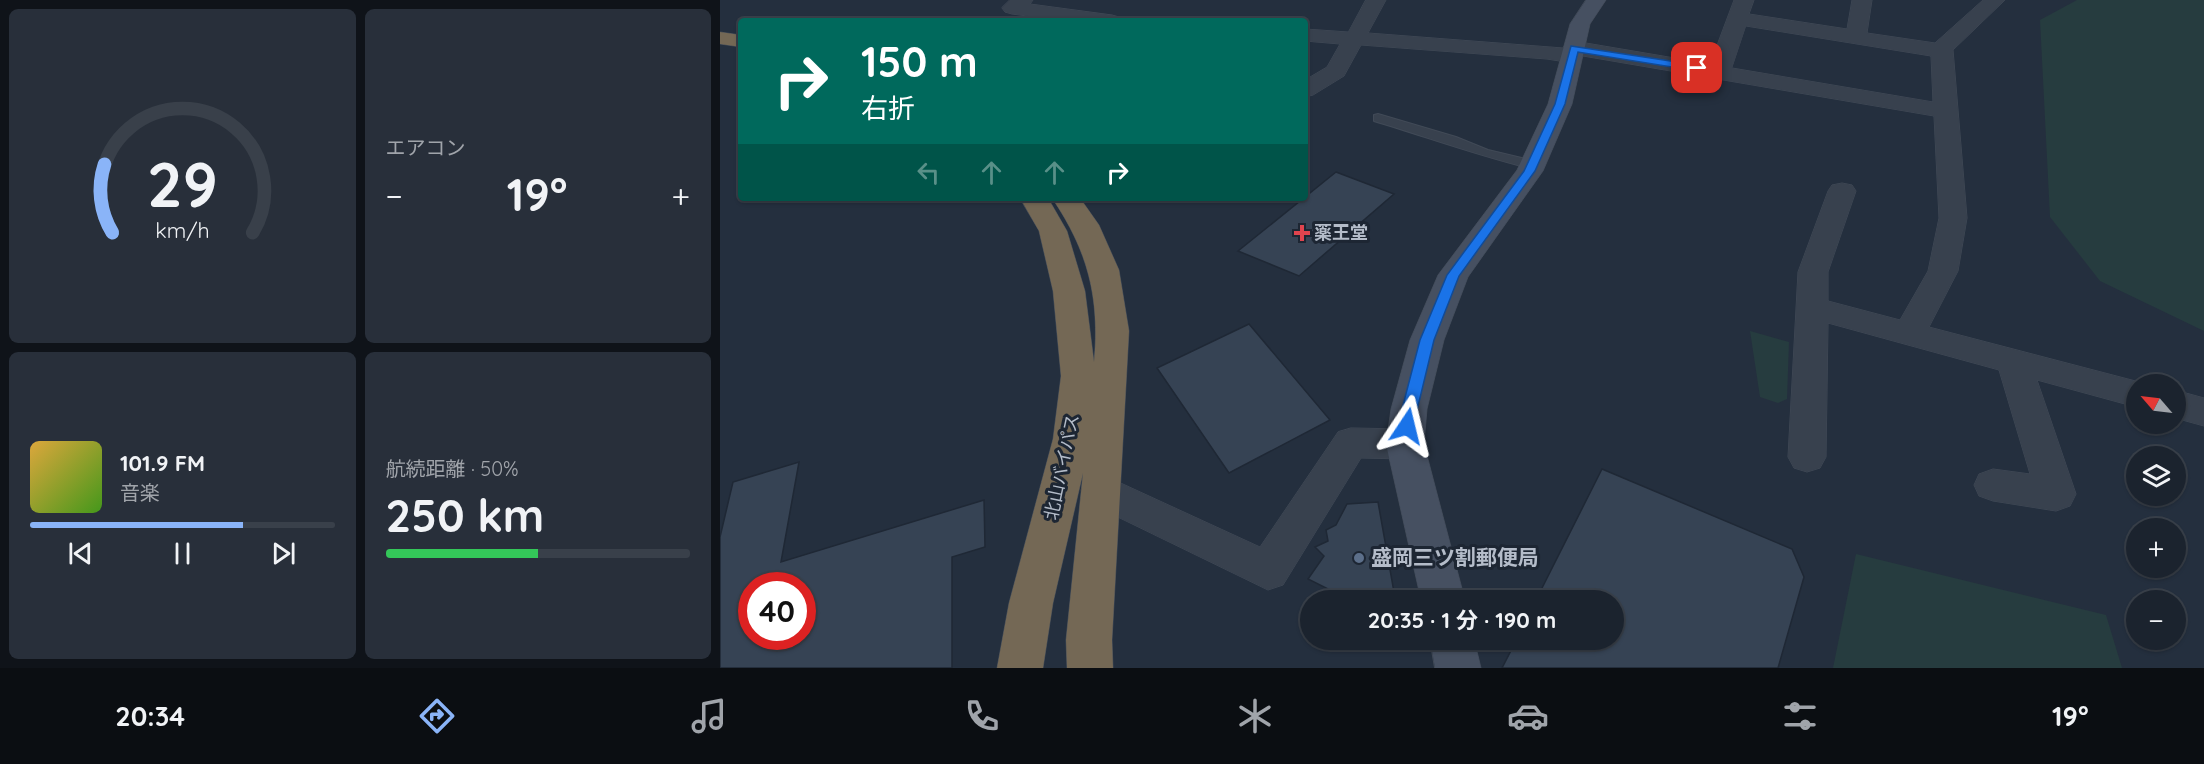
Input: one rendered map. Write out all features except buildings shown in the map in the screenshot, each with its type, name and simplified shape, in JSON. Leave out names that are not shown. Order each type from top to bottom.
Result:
[{"type":"highway","points":[[720,26],[738,27]]},
{"type":"highway","points":[[720,38],[738,41]]},
{"type":"highway","name":"北山バイパス","points":[[1020,668],[1031,603],[1072,439],[1078,376],[1069,291],[1053,231],[1036,201]]},
{"type":"highway","name":"北山バイパス","points":[[1068,201],[1085,225],[1104,270],[1113,331],[1089,640],[1090,668]]},
{"type":"street","points":[[1023,0],[1012,8],[1073,18]]},
{"type":"street","points":[[1308,88],[1336,71],[1376,0]]},
{"type":"street","points":[[1441,590],[1405,444],[1409,409],[1427,340],[1453,275],[1533,165],[1560,104],[1580,24],[1596,0]]},
{"type":"street","points":[[1856,37],[1862,0]]},
{"type":"street","points":[[1909,334],[1943,271],[1953,218],[1942,51],[1995,0]]},
{"type":"street","points":[[1719,72],[1741,9],[1856,37],[1942,51]]},
{"type":"street","points":[[1308,35],[1573,52],[1719,72],[1946,111]]},
{"type":"street","points":[[1806,457],[1813,272],[1842,190]]},
{"type":"street","points":[[1812,308],[2126,391]]},
{"type":"street","points":[[1993,485],[2056,494],[2014,362]]},
{"type":"street","points":[[2186,407],[2204,411]]},
{"type":"street","points":[[1101,490],[1268,571],[1351,443],[1405,444]]},
{"type":"street","points":[[1454,650],[1458,668]]},
{"type":"lane","points":[[1378,118],[1452,140],[1484,153],[1533,165]]},
{"type":"green space","points":[[2077,0],[2204,0],[2204,331],[2100,281],[2050,217],[2040,20]]},
{"type":"green space","points":[[1750,331],[1789,342],[1787,399],[1778,403],[1760,397]]},
{"type":"green space","points":[[1856,554],[2106,615],[2122,668],[1833,668]]},
{"type":"place","name":"薬王堂","points":[[1302,233]]},
{"type":"place","name":"盛岡三ツ割郵便局","points":[[1359,558]]},
{"type":"route","points":[[1407,426],[1409,409],[1427,340],[1453,275],[1530,171],[1560,104],[1574,48],[1697,68]]}]
